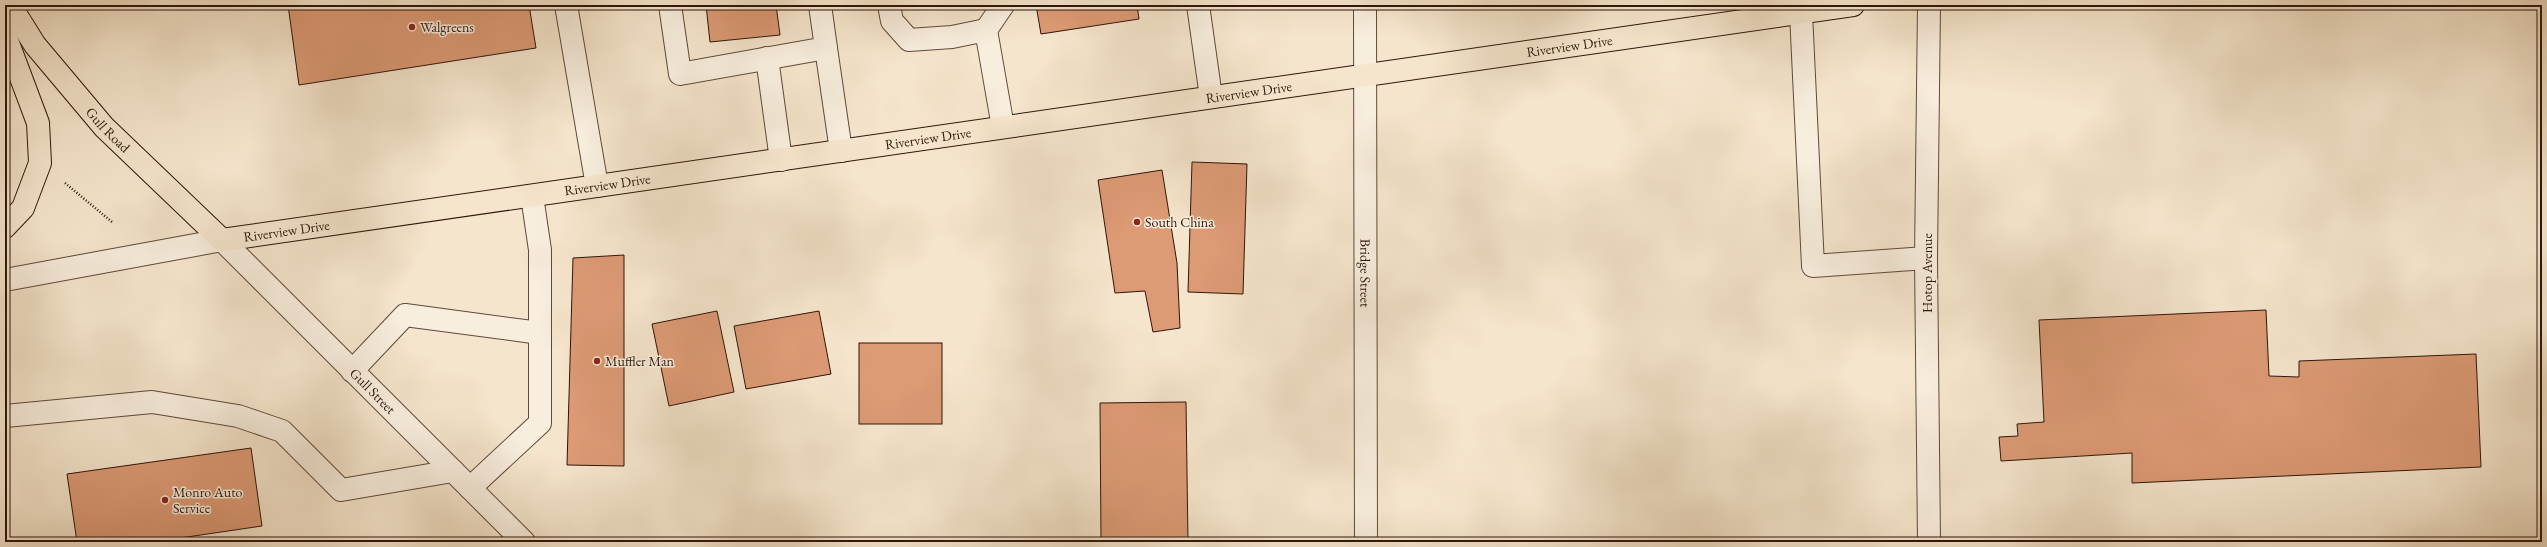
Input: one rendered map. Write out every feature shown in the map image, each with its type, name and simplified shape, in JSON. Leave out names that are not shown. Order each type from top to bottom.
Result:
[{"type":"main road","name":"Gull Road","points":[[10,5],[35,45],[104,126],[222,240]]},
{"type":"main road","name":"Riverview Drive","points":[[222,240],[1853,5]]},
{"type":"main road","points":[[5,35],[38,123],[40,163],[23,208],[5,227]]},
{"type":"street","points":[[566,5],[597,186]]},
{"type":"street","points":[[670,5],[680,74],[826,48]]},
{"type":"street","points":[[820,5],[841,151]]},
{"type":"street","points":[[891,13],[909,40],[952,37],[986,30],[1003,8],[1003,5]]},
{"type":"street","points":[[1198,5],[1211,97]]},
{"type":"street","name":"Bridge Street","points":[[1365,5],[1366,542]]},
{"type":"street","name":"Hotop Avenue","points":[[1929,5],[1926,258],[1929,542]]},
{"type":"street","points":[[1801,13],[1813,266],[1926,258]]},
{"type":"street","points":[[986,30],[1003,127]]},
{"type":"street","points":[[767,58],[781,160]]},
{"type":"street","points":[[470,488],[540,423],[540,250],[532,196]]},
{"type":"street","name":"Riverview Drive","points":[[5,280],[222,240]]},
{"type":"street","name":"Gull Street","points":[[222,240],[524,542]]},
{"type":"street","points":[[352,371],[404,315],[540,333]]},
{"type":"street","points":[[5,416],[152,402],[238,416],[282,431],[341,490],[453,471]]},
{"type":"path","points":[[61,179],[112,222]]},
{"type":"building","name":"Walgreens","points":[[288,5],[529,5],[536,48],[299,85]]},
{"type":"building","points":[[706,5],[776,5],[780,35],[710,42]]},
{"type":"building","points":[[1036,5],[1137,5],[1139,19],[1041,34]]},
{"type":"building","points":[[1192,162],[1247,164],[1243,294],[1188,292]]},
{"type":"building","name":"South China","points":[[1162,170],[1177,263],[1180,328],[1153,332],[1145,291],[1115,293],[1098,180]]},
{"type":"building","name":"Muffler Man","points":[[624,255],[624,466],[567,465],[573,258]]},
{"type":"building","points":[[2266,310],[2269,376],[2299,377],[2299,361],[2476,354],[2481,467],[2132,483],[2132,453],[2001,461],[1999,437],[2018,436],[2017,424],[2044,422],[2039,320]]},
{"type":"building","points":[[717,311],[734,392],[669,406],[652,324]]},
{"type":"building","points":[[819,311],[831,374],[746,389],[734,326]]},
{"type":"building","points":[[859,343],[942,343],[942,424],[859,424]]},
{"type":"building","points":[[1186,402],[1188,542],[1101,542],[1100,403]]},
{"type":"building","name":"Monro Auto Service","points":[[251,448],[262,526],[153,542],[77,542],[67,474]]},
{"type":"place","name":"Walgreens","points":[[412,27]]},
{"type":"place","name":"South China","points":[[1137,222]]},
{"type":"place","name":"Muffler Man","points":[[597,361]]},
{"type":"place","name":"Monro Auto Service","points":[[165,500]]}]
